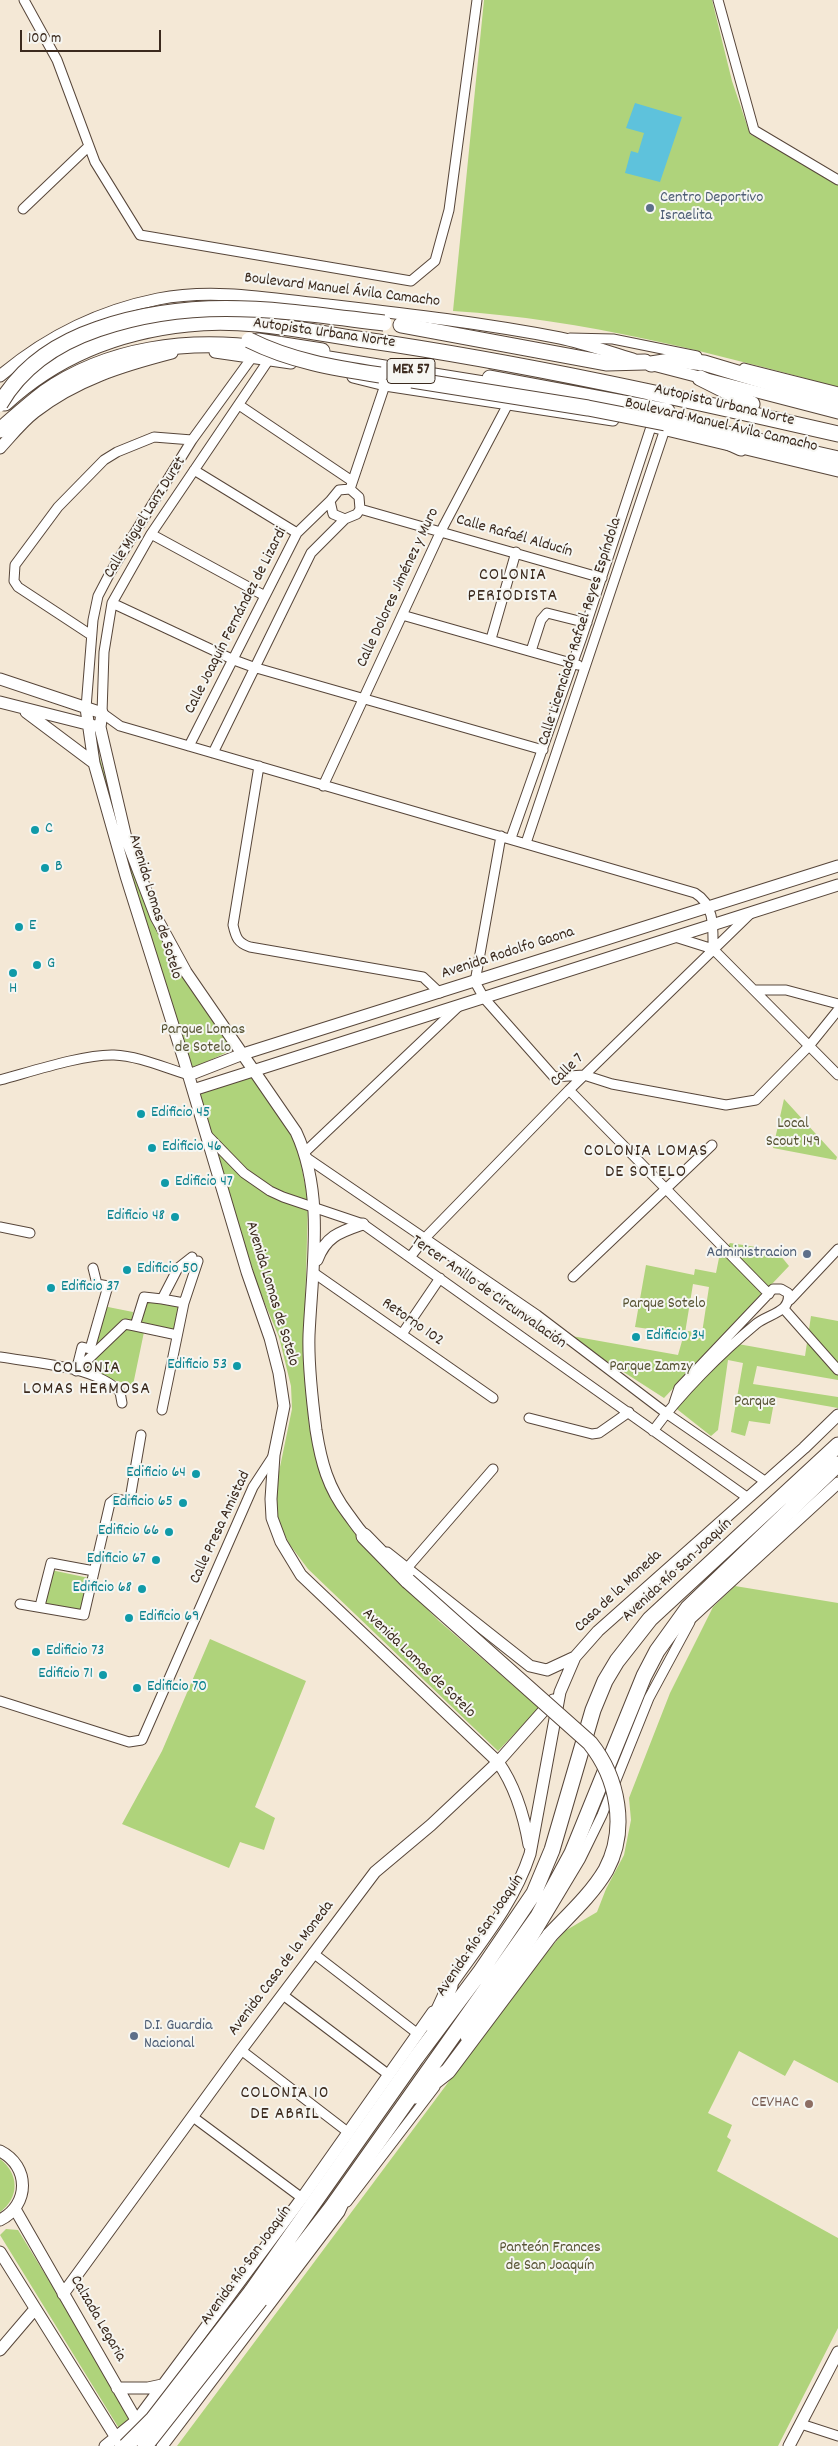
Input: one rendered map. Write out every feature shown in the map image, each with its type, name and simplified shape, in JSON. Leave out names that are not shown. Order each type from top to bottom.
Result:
[{"type":"highway","points":[[0,404],[20,376],[49,352],[88,332],[142,316],[181,309],[217,307],[434,327],[510,337],[608,358],[618,362]]},
{"type":"highway","name":"Boulevard Manuel Ávila Camacho","points":[[0,398],[39,368],[75,346],[107,333],[147,322],[221,315],[293,320],[434,342],[541,362],[682,392],[752,404],[838,425]]},
{"type":"highway","name":"Autopista Urbana Norte","points":[[0,408],[23,386],[45,370],[105,341],[141,331],[189,324],[230,322],[387,343],[568,375],[838,434]]},
{"type":"highway","points":[[401,325],[606,363],[648,363],[677,360],[704,363],[838,403]]},
{"type":"highway","name":"Autopista Urbana Norte","points":[[0,422],[14,408],[49,382],[84,363],[122,349],[150,342],[185,338],[228,337],[545,387],[647,406],[838,451]]},
{"type":"highway","points":[[510,337],[523,347]]},
{"type":"highway","points":[[249,340],[277,353],[319,365],[588,408],[660,426],[704,432],[741,448]]},
{"type":"highway","name":"Boulevard Manuel Ávila Camacho","points":[[0,430],[28,405],[67,379],[114,359],[164,347],[224,345],[250,347],[430,374],[602,406],[838,459]]},
{"type":"highway","points":[[430,374],[525,406]]},
{"type":"highway","points":[[700,378],[752,404]]},
{"type":"highway","name":"Avenida Río San Joaquín","points":[[145,2446],[255,2296],[416,2058],[481,1971],[537,1886],[552,1850],[593,1710],[605,1680],[617,1660],[650,1619],[838,1446]]},
{"type":"highway","name":"Avenida Río San Joaquín","points":[[121,2443],[153,2419],[352,2178],[538,1916],[557,1883],[575,1844],[631,1707],[657,1651],[688,1608],[838,1464]]},
{"type":"highway","points":[[364,1536],[408,1574],[590,1744],[604,1760],[613,1782],[617,1803],[617,1830],[614,1850],[592,1889],[550,1935],[443,2075],[405,2105]]},
{"type":"highway","points":[[416,2058],[450,1986]]},
{"type":"main road","name":"Boulevard Manuel Ávila Camacho","points":[[0,376],[26,354],[79,324],[158,299],[202,295],[231,295],[351,308],[562,338],[700,378],[838,413]]},
{"type":"main road","name":"Boulevard Manuel Ávila Camacho","points":[[0,448],[41,408],[70,388],[113,368],[172,353],[219,352],[270,358],[385,385],[660,426]]},
{"type":"main road","name":"Boulevard Manuel Ávila Camacho","points":[[741,448],[838,471]]},
{"type":"main road","points":[[0,679],[102,713]]},
{"type":"main road","points":[[0,702],[94,726]]},
{"type":"main road","name":"Avenida Lomas de Sotelo","points":[[86,708],[94,726],[126,838],[156,917],[186,972],[296,1132],[306,1155],[313,1206],[314,1271],[309,1347],[315,1419],[321,1458],[329,1485],[364,1536]]},
{"type":"main road","points":[[22,709],[94,763]]},
{"type":"main road","name":"Avenida Lomas de Sotelo","points":[[102,713],[94,726],[94,763],[126,876],[189,1075],[204,1132],[247,1272],[270,1338],[279,1373],[284,1406],[274,1455],[270,1499],[272,1518],[281,1542],[301,1576],[498,1762],[513,1789],[525,1824],[530,1854]]},
{"type":"main road","name":"Avenida Rodolfo Gaona","points":[[189,1075],[243,1054],[838,866]]},
{"type":"main road","points":[[193,1090],[255,1072],[838,885]]},
{"type":"main road","points":[[314,1271],[324,1243],[335,1235],[363,1224]]},
{"type":"main road","name":"Casa de la Moneda","points":[[530,1854],[560,1692],[574,1657],[598,1631],[766,1482],[838,1415]]},
{"type":"main road","points":[[657,1651],[694,1614],[838,1483]]},
{"type":"main road","points":[[408,1574],[530,1666],[547,1670],[574,1657]]},
{"type":"main road","name":"Avenida Casa de la Moneda","points":[[63,2294],[241,2050],[375,1872],[431,1825],[498,1762],[560,1692]]},
{"type":"main road","name":"Avenida Río San Joaquín","points":[[105,2446],[121,2443],[349,2133],[516,1890],[530,1854]]},
{"type":"main road","points":[[0,2151],[14,2161],[22,2177],[22,2196],[15,2209],[0,2220]]},
{"type":"main road","name":"Avenida Río San Joaquín","points":[[162,2446],[339,2212],[352,2178]]},
{"type":"main road","name":"Calzada Legaria","points":[[15,2209],[151,2446]]},
{"type":"main road","points":[[0,2252],[121,2443]]},
{"type":"main road","points":[[0,2350],[35,2309]]},
{"type":"main road","points":[[789,2446],[838,2352]]},
{"type":"main road","points":[[117,2388],[148,2388],[162,2385]]},
{"type":"street","points":[[24,0],[57,60],[95,162],[140,234],[411,281],[436,261],[449,210],[477,0]]},
{"type":"street","points":[[718,0],[754,130],[838,180]]},
{"type":"street","points":[[23,209],[89,146]]},
{"type":"street","points":[[562,338],[599,337],[663,347],[838,392]]},
{"type":"street","name":"Calle Miguel Lanz Duret","points":[[86,708],[91,635],[98,596],[110,573],[192,440],[253,356]]},
{"type":"street","name":"Calle Miguel Lanz Duret","points":[[102,713],[105,644],[112,603],[151,534],[270,358]]},
{"type":"street","points":[[351,485],[385,385]]},
{"type":"street","name":"Calle Dolores Jiménez y Muro","points":[[323,786],[441,531],[508,404]]},
{"type":"street","points":[[213,753],[253,667],[311,553],[345,519],[357,514],[360,509],[359,497],[351,485],[239,405]]},
{"type":"street","name":"Calle Licenciado Rafael Reyes Espíndola","points":[[475,982],[487,908],[506,837],[543,750],[602,578],[660,426]]},
{"type":"street","name":"Calle Licenciado Rafael Reyes Espíndola","points":[[526,843],[586,667],[660,426]]},
{"type":"street","points":[[91,635],[18,587],[14,581],[15,565],[58,507],[104,460],[117,452],[154,437],[192,440]]},
{"type":"street","points":[[194,470],[297,533]]},
{"type":"street","name":"Calle Joaquín Fernández de Lizardi","points":[[189,746],[297,533],[339,490],[351,485]]},
{"type":"street","points":[[330,501],[334,514],[345,519]]},
{"type":"street","name":"Calle Rafaél Alducín","points":[[360,509],[602,578]]},
{"type":"street","points":[[151,534],[265,596]]},
{"type":"street","points":[[491,639],[516,552]]},
{"type":"street","points":[[112,603],[253,667],[543,750]]},
{"type":"street","points":[[531,651],[541,620],[548,613],[587,623]]},
{"type":"street","points":[[402,615],[586,667]]},
{"type":"street","points":[[102,713],[120,726]]},
{"type":"street","points":[[94,726],[120,726],[695,893],[704,898],[710,907],[713,926],[713,949]]},
{"type":"street","points":[[259,766],[233,926],[236,938],[242,944],[250,947],[423,977],[440,993]]},
{"type":"street","name":"Calle 7","points":[[411,1256],[425,1238],[569,1090],[752,912]]},
{"type":"street","points":[[675,937],[713,949],[838,1075]]},
{"type":"street","points":[[475,982],[484,998],[554,1077],[584,1075],[612,1084],[726,1105],[756,1100],[808,1046],[838,1010]]},
{"type":"street","points":[[754,990],[786,990],[838,1004]]},
{"type":"street","points":[[306,1155],[460,1006]]},
{"type":"street","points":[[0,1080],[97,1056],[114,1055],[134,1058],[189,1075]]},
{"type":"street","points":[[569,1090],[769,1294]]},
{"type":"street","name":"Tercer Anillo de Circunvalación","points":[[204,1132],[244,1173],[283,1197],[363,1224],[411,1256],[748,1498]]},
{"type":"street","points":[[573,1277],[712,1145]]},
{"type":"street","name":"Tercer Anillo de Circunvalación","points":[[306,1155],[537,1315],[666,1413],[766,1482]]},
{"type":"street","points":[[0,1227],[30,1234]]},
{"type":"street","points":[[653,1431],[674,1403],[742,1336],[765,1316],[784,1309],[838,1248]]},
{"type":"street","points":[[162,1299],[178,1268],[195,1259],[162,1410]]},
{"type":"street","points":[[76,1371],[82,1347],[90,1349],[108,1286],[97,1284],[93,1268]]},
{"type":"street","name":"Retorno 102","points":[[314,1271],[492,1398]]},
{"type":"street","points":[[402,1334],[440,1278]]},
{"type":"street","points":[[674,1403],[679,1388],[773,1290],[781,1289],[788,1293],[790,1300]]},
{"type":"street","points":[[135,1326],[144,1298],[184,1303]]},
{"type":"street","points":[[784,1309],[838,1370]]},
{"type":"street","points":[[76,1371],[125,1324],[177,1335]]},
{"type":"street","points":[[0,1357],[76,1371],[105,1380],[120,1392],[122,1403]]},
{"type":"street","points":[[529,1418],[592,1434],[599,1433],[629,1412]]},
{"type":"street","points":[[20,1604],[84,1615],[110,1503],[115,1500],[128,1501],[130,1499],[141,1435]]},
{"type":"street","name":"Calle Presa Amistad","points":[[0,1701],[129,1742],[137,1742],[145,1734],[253,1487],[274,1455]]},
{"type":"street","points":[[408,1574],[493,1469]]},
{"type":"street","points":[[40,1606],[51,1563],[94,1571]]},
{"type":"street","points":[[339,2212],[443,2075],[488,2001],[532,1940],[561,1894],[602,1816],[649,1698],[694,1614]]},
{"type":"street","points":[[313,1953],[418,2034]]},
{"type":"street","points":[[283,1995],[389,2075]]},
{"type":"street","points":[[241,2050],[349,2133]]},
{"type":"street","points":[[193,2117],[302,2198]]},
{"type":"street","points":[[801,2424],[838,2436]]},
{"type":"green space","name":"Centro Deportivo Israelita","points":[[484,0],[712,0],[732,81],[750,134],[838,184],[838,387],[647,339],[550,321],[453,311]]},
{"type":"green space","name":"Parque Lomas de Sotelo","points":[[99,755],[127,848],[158,929],[234,1049],[191,1069],[96,758]]},
{"type":"green space","name":"Parque Lomas de Sotelo","points":[[250,1073],[297,1143],[308,1201],[304,1348],[309,1424],[322,1480],[364,1545],[439,1621],[539,1708],[498,1751],[308,1569],[290,1545],[278,1522],[275,1491],[292,1409],[291,1386],[279,1337],[258,1287],[197,1090]]},
{"type":"green space","name":"Local Scout 149","points":[[784,1099],[837,1157],[836,1160],[773,1148]]},
{"type":"green space","points":[[730,1243],[776,1250],[789,1266],[664,1398],[566,1335],[678,1355],[684,1334],[635,1327],[646,1265],[694,1275],[695,1269],[716,1273],[719,1258]],"holes":[[[693,1284],[709,1287],[702,1333],[688,1331],[685,1333]]]},
{"type":"green space","points":[[146,1299],[180,1307],[174,1333],[140,1325]]},
{"type":"green space","points":[[103,1306],[133,1312],[131,1329],[144,1332],[133,1385],[85,1373]]},
{"type":"green space","name":"Parque","points":[[811,1316],[838,1321],[838,1380],[757,1366],[753,1384],[838,1397],[838,1408],[775,1397],[770,1424],[749,1421],[745,1436],[731,1432],[743,1363],[728,1360],[718,1430],[711,1436],[673,1406],[738,1344],[805,1356]]},
{"type":"green space","points":[[51,1570],[89,1578],[82,1611],[44,1603]]},
{"type":"green space","name":"Panteón Frances de San Joaquín","points":[[735,1586],[838,1603],[838,2083],[794,2060],[785,2076],[739,2051],[708,2113],[732,2125],[727,2137],[731,2140],[717,2171],[838,2238],[838,2328],[778,2446],[177,2446],[535,1966],[565,1931],[597,1912],[606,1889],[624,1855],[631,1820],[629,1798],[670,1693],[713,1607]]},
{"type":"green space","points":[[210,1639],[306,1681],[255,1807],[275,1818],[264,1850],[240,1842],[229,1868],[122,1824],[162,1751]]},
{"type":"green space","points":[[0,2159],[11,2171],[15,2186],[11,2200],[0,2212]]},
{"type":"green space","points":[[6,2229],[18,2230],[133,2418],[120,2430],[0,2235]]},
{"type":"water","points":[[635,103],[682,117],[660,182],[625,173],[631,151],[638,153],[644,133],[626,128]]},
{"type":"place","name":"Centro Deportivo Israelita","points":[[650,208]]},
{"type":"place","name":"C","points":[[35,830]]},
{"type":"place","name":"B","points":[[45,868]]},
{"type":"place","name":"E","points":[[19,927]]},
{"type":"place","name":"G","points":[[37,965]]},
{"type":"place","name":"H","points":[[13,973]]},
{"type":"place","name":"Edificio 45","points":[[141,1114]]},
{"type":"place","name":"Edificio 46","points":[[152,1148]]},
{"type":"place","name":"Edificio 47","points":[[165,1183]]},
{"type":"place","name":"Edificio 48","points":[[175,1217]]},
{"type":"place","name":"Administracion","points":[[807,1254]]},
{"type":"place","name":"Edificio 50","points":[[127,1270]]},
{"type":"place","name":"Edificio 37","points":[[51,1288]]},
{"type":"place","name":"Edificio 34","points":[[636,1337]]},
{"type":"place","name":"Edificio 53","points":[[237,1366]]},
{"type":"place","name":"Edificio 64","points":[[196,1474]]},
{"type":"place","name":"Edificio 65","points":[[183,1503]]},
{"type":"place","name":"Edificio 66","points":[[169,1532]]},
{"type":"place","name":"Edificio 67","points":[[156,1560]]},
{"type":"place","name":"Edificio 68","points":[[142,1589]]},
{"type":"place","name":"Edificio 69","points":[[129,1618]]},
{"type":"place","name":"Edificio 73","points":[[36,1652]]},
{"type":"place","name":"Edificio 71","points":[[103,1675]]},
{"type":"place","name":"Edificio 70","points":[[137,1688]]},
{"type":"place","name":"D.I. Guardia Nacional","points":[[134,2036]]},
{"type":"place","name":"CEVHAC","points":[[809,2104]]},
{"type":"district","name":"COLONIA PERIODISTA","points":[[513,587]]},
{"type":"district","name":"COLONIA LOMAS DE SOTELO","points":[[646,1163]]},
{"type":"district","name":"COLONIA LOMAS HERMOSA","points":[[87,1380]]},
{"type":"district","name":"COLONIA 10 DE ABRIL","points":[[285,2105]]},
{"type":"park label","name":"Parque Sotelo","points":[[664,1305]]},
{"type":"park label","name":"Parque Zamzy","points":[[651,1368]]}]
